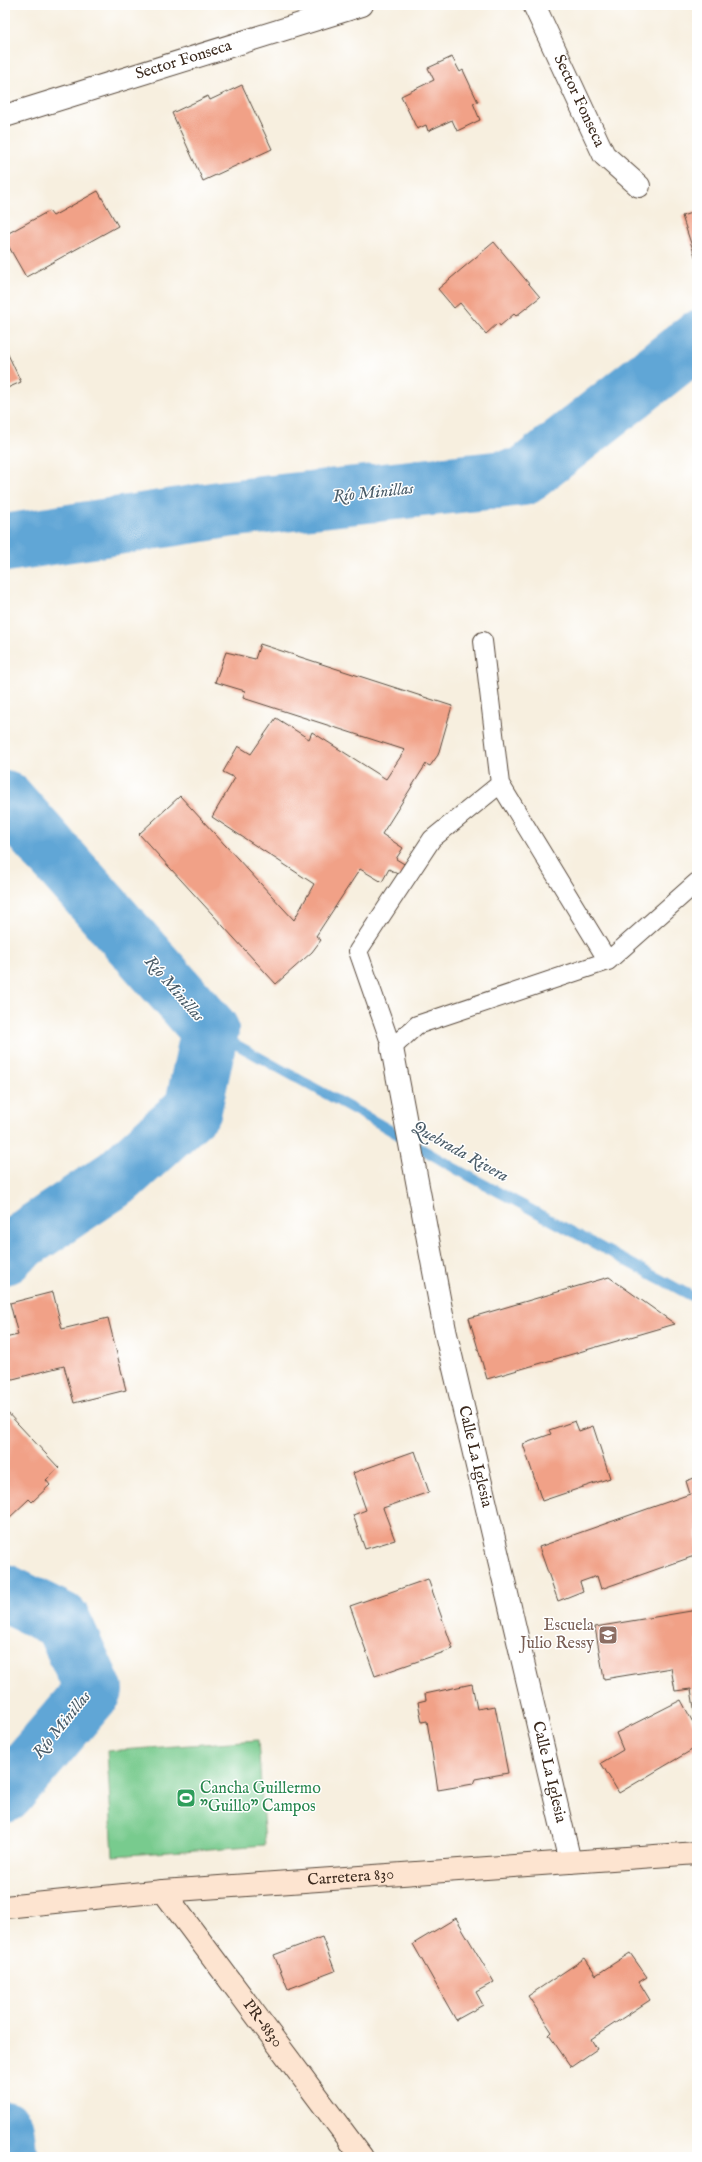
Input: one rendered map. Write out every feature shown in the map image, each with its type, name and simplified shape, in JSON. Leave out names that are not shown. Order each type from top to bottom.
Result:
[{"type":"street","name":"Sector Fonseca","points":[[5,116],[362,5]]},
{"type":"street","name":"Sector Fonseca","points":[[534,5],[604,155],[639,186]]},
{"type":"street","name":"Calle La Iglesia","points":[[392,1048],[423,1204],[445,1330],[570,1862]]},
{"type":"street","name":"Carretera 830","points":[[5,1907],[163,1891],[697,1853]]},
{"type":"street","name":"PR-8830","points":[[163,1891],[362,2157]]},
{"type":"lane","points":[[483,641],[500,784],[608,961]]},
{"type":"lane","points":[[500,784],[432,839],[358,951],[392,1048],[417,1025],[608,961],[697,882]]},
{"type":"green space","name":"Cancha Guillermo \"Guillo\" Campos","points":[[258,1740],[265,1845],[113,1856],[107,1751]]},
{"type":"building","points":[[452,57],[460,72],[463,70],[478,102],[473,103],[480,120],[457,131],[452,120],[428,131],[426,125],[417,129],[401,96],[434,80],[428,68]]},
{"type":"building","points":[[242,85],[272,149],[203,181],[172,113],[208,96],[210,100]]},
{"type":"building","points":[[98,191],[118,226],[26,277],[5,240],[5,235],[49,211],[53,216]]},
{"type":"building","points":[[697,211],[697,262],[682,216]]},
{"type":"building","points":[[494,242],[540,297],[516,316],[514,314],[500,326],[498,323],[486,334],[460,303],[454,308],[438,289]]},
{"type":"building","points":[[5,348],[21,382],[5,389]]},
{"type":"building","points":[[260,644],[452,706],[438,755],[430,766],[426,764],[382,834],[403,848],[396,859],[416,871],[409,881],[389,869],[382,882],[360,869],[316,936],[321,940],[312,952],[276,984],[139,834],[180,796],[294,920],[314,884],[212,817],[235,778],[223,772],[238,746],[251,754],[276,718],[309,739],[312,732],[386,779],[405,750],[243,698],[245,691],[215,682],[226,652],[255,659]]},
{"type":"building","points":[[609,1277],[675,1324],[487,1379],[469,1318]]},
{"type":"building","points":[[53,1292],[62,1329],[108,1318],[126,1390],[74,1403],[64,1366],[5,1381],[5,1338],[18,1335],[10,1303]]},
{"type":"building","points":[[5,1410],[59,1468],[46,1480],[50,1485],[32,1502],[29,1499],[7,1520],[5,1517]]},
{"type":"building","points":[[575,1421],[579,1431],[593,1426],[610,1478],[542,1501],[523,1444],[551,1434],[549,1430]]},
{"type":"building","points":[[415,1451],[429,1492],[383,1508],[395,1540],[365,1549],[353,1515],[366,1510],[353,1473]]},
{"type":"building","points":[[697,1477],[697,1555],[601,1589],[597,1576],[580,1582],[583,1591],[558,1601],[539,1547],[690,1494],[686,1481]]},
{"type":"building","points":[[428,1579],[453,1649],[375,1676],[350,1606]]},
{"type":"building","points":[[697,1610],[697,1714],[695,1714],[691,1689],[675,1691],[671,1668],[604,1679],[595,1627]]},
{"type":"building","points":[[472,1684],[477,1709],[495,1706],[508,1773],[475,1779],[473,1784],[438,1790],[427,1721],[422,1722],[418,1702],[426,1700],[425,1694]]},
{"type":"building","points":[[681,1700],[697,1730],[697,1747],[619,1793],[601,1763],[623,1750],[616,1733]]},
{"type":"building","points":[[456,1918],[494,1982],[476,1992],[483,2005],[456,2020],[413,1944]]},
{"type":"building","points":[[322,1937],[335,1971],[288,1989],[274,1955]]},
{"type":"building","points":[[630,1953],[647,1977],[639,1982],[650,2000],[591,2039],[597,2049],[571,2067],[549,2035],[552,2032],[528,1996],[585,1958],[596,1975]]},
{"type":"waterway","name":"Río Minillas","points":[[5,543],[227,509],[523,477],[697,340]]},
{"type":"waterway","name":"Río Minillas","points":[[5,799],[210,1030],[193,1109],[118,1177],[10,1249],[5,1256]]},
{"type":"waterway","name":"Quebrada Rivera","points":[[210,1030],[378,1123],[456,1169],[697,1299]]},
{"type":"waterway","name":"Río Minillas","points":[[5,1593],[62,1621],[94,1690],[5,1794]]},
{"type":"waterway","name":"Río Minillas","points":[[5,2130],[9,2157]]},
{"type":"place","name":"Escuela Julio Ressy","points":[[608,1635]]},
{"type":"place","name":"Cancha Guillermo \"Guillo\" Campos","points":[[186,1798]]}]
